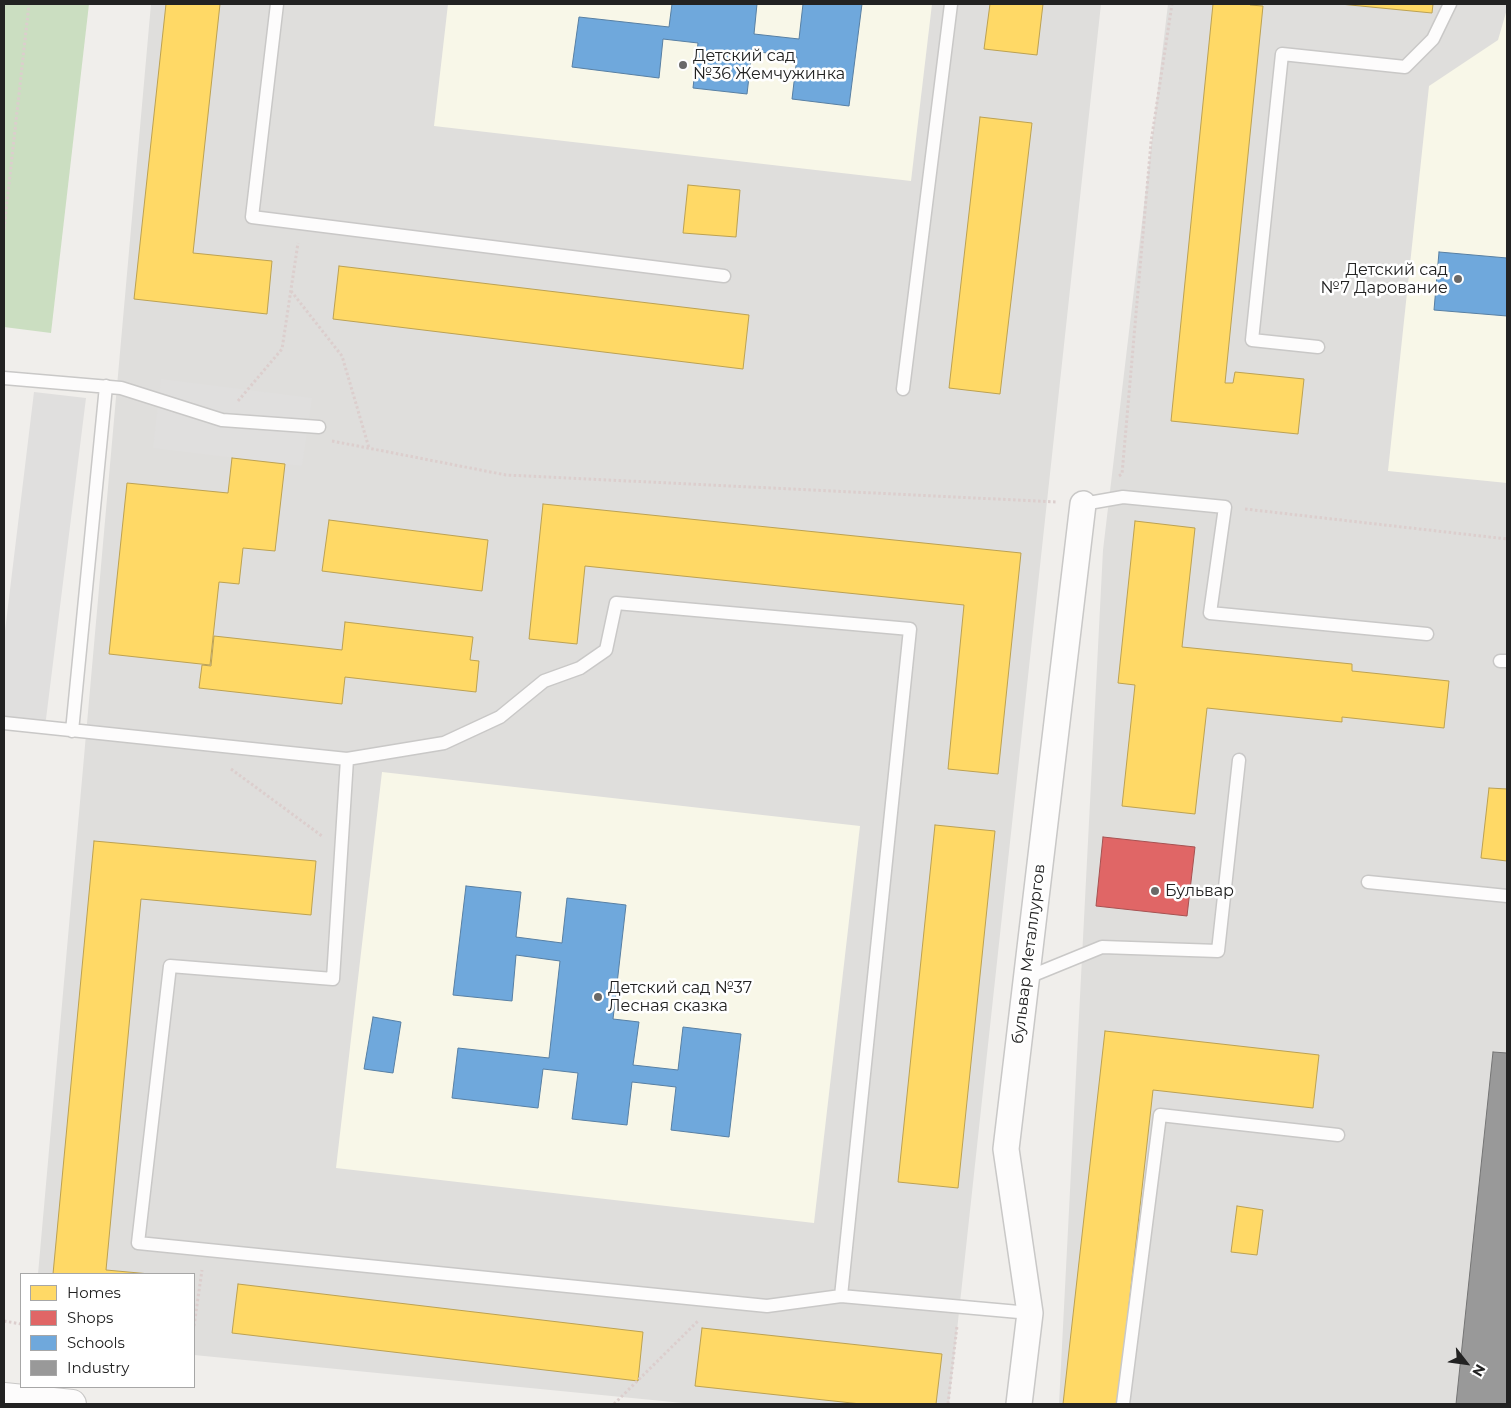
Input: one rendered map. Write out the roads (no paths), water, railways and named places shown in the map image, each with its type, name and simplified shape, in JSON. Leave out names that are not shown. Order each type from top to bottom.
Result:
[{"type":"street","name":"бульвар Металлургов","points":[[1019,1404],[1030,1313],[1006,1149],[1083,504]]},
{"type":"street","points":[[10,1400],[72,1404]]},
{"type":"lane","points":[[277,4],[252,217],[724,276]]},
{"type":"lane","points":[[903,389],[951,4]]},
{"type":"lane","points":[[1318,347],[1252,340],[1282,54],[1405,67],[1433,39],[1450,4]]},
{"type":"lane","points":[[4,378],[121,388],[222,420],[319,427]]},
{"type":"lane","points":[[72,731],[106,386]]},
{"type":"lane","points":[[1083,504],[1123,497],[1225,506],[1210,613],[1427,634]]},
{"type":"lane","points":[[4,723],[347,759],[444,743],[500,717],[544,681],[580,668],[606,650],[616,603],[910,629],[841,1296]]},
{"type":"lane","points":[[347,759],[333,979],[170,966],[138,1243],[767,1306],[841,1296],[1030,1313]]},
{"type":"lane","points":[[1026,978],[1102,948],[1218,951],[1239,760]]},
{"type":"lane","points":[[1368,882],[1507,896]]},
{"type":"lane","points":[[1123,1404],[1160,1115],[1338,1135]]},
{"type":"place","name":"Детский сад №36 Жемчужинка","points":[[683,65]]},
{"type":"place","name":"Детский сад №7 Дарование","points":[[1458,279]]},
{"type":"place","name":"Бульвар","points":[[1155,891]]},
{"type":"place","name":"Детский сад №37 Лесная сказка","points":[[598,997]]}]
